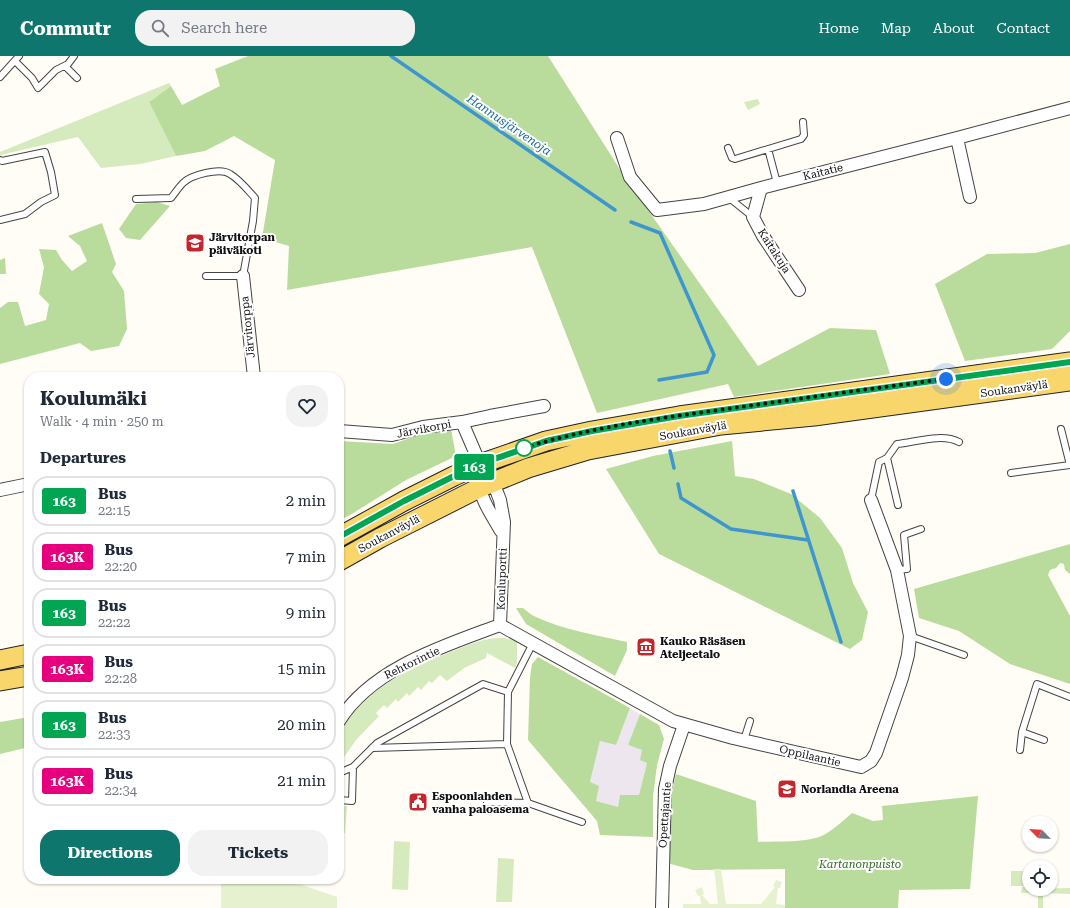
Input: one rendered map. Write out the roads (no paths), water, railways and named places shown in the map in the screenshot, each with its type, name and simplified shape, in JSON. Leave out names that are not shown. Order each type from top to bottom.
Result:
[{"type":"main road","name":"Soukanväylä","points":[[344,534],[404,501],[480,464],[546,441],[599,429],[679,416],[1070,362]]},
{"type":"main road","name":"Soukanväylä","points":[[344,558],[380,538],[486,485],[548,462],[588,450],[721,425],[852,411],[1070,381]]},
{"type":"main road","points":[[0,660],[24,655]]},
{"type":"main road","points":[[0,681],[24,677]]},
{"type":"street","name":"Kaitatie","points":[[617,138],[630,177],[657,210],[704,204],[1070,108]]},
{"type":"street","points":[[957,138],[970,197]]},
{"type":"street","name":"Kaitakuja","points":[[761,188],[753,217],[763,236],[799,290]]},
{"type":"street","name":"Järvitorppa","points":[[243,276],[253,372]]},
{"type":"street","name":"Järvikorpi","points":[[344,432],[392,435],[423,427],[462,422],[544,406]]},
{"type":"street","name":"Järvikorpi","points":[[462,422],[480,464]]},
{"type":"street","name":"Kouluportti","points":[[480,464],[486,485],[487,506],[503,533],[500,625]]},
{"type":"street","points":[[0,490],[24,485]]},
{"type":"street","name":"Oppilaantie","points":[[500,625],[667,718],[744,740],[861,767],[871,761],[876,753],[902,678],[908,655],[910,636],[897,570],[871,500]]},
{"type":"street","name":"Rehtorintie","points":[[344,715],[364,692],[391,671],[462,639],[500,625]]},
{"type":"street","name":"Opettajantie","points":[[662,908],[665,789],[670,766],[684,724]]},
{"type":"lane","points":[[0,76],[17,58],[38,88],[56,70],[68,64],[74,56]]},
{"type":"lane","points":[[65,66],[77,78]]},
{"type":"lane","points":[[728,148],[733,159],[768,150],[801,139],[804,135],[803,122]]},
{"type":"lane","points":[[768,150],[777,184]]},
{"type":"lane","points":[[0,160],[2,161],[45,152],[52,172],[56,195],[41,202],[25,214],[0,220]]},
{"type":"lane","points":[[136,199],[171,198],[184,182],[203,173],[216,171],[229,173],[244,185],[255,198],[253,221],[243,276],[206,276]]},
{"type":"lane","points":[[728,197],[753,217]]},
{"type":"lane","points":[[1011,473],[1070,465],[1061,429]]},
{"type":"lane","points":[[871,500],[879,462],[887,458],[898,444],[943,438],[952,438],[958,442]]},
{"type":"lane","points":[[887,458],[898,505]]},
{"type":"lane","points":[[897,570],[906,569],[904,535],[921,529]]},
{"type":"lane","points":[[910,636],[964,655]]},
{"type":"lane","points":[[528,803],[507,744],[508,692],[533,643]]},
{"type":"lane","points":[[344,771],[353,767],[377,743],[483,684],[508,692]]},
{"type":"lane","points":[[1020,750],[1022,732],[1037,684],[1070,697]]},
{"type":"lane","points":[[744,740],[750,722]]},
{"type":"lane","points":[[1022,732],[1044,740]]},
{"type":"lane","points":[[372,748],[507,744]]},
{"type":"lane","points":[[344,800],[352,800],[353,767]]},
{"type":"lane","points":[[487,802],[528,803],[582,822]]},
{"type":"waterway","name":"Hannusjärvenoja","points":[[391,56],[615,210]]},
{"type":"waterway","name":"Hannusjärvenoja","points":[[631,222],[660,233],[714,355],[707,372],[659,380]]},
{"type":"waterway","name":"Hannusjärvenoja","points":[[670,451],[674,468]]},
{"type":"waterway","name":"Hannusjärvenoja","points":[[678,484],[681,498],[731,529],[808,540]]},
{"type":"waterway","name":"Hannusjärvenoja","points":[[793,491],[841,642]]},
{"type":"place","name":"Järvitorpan päiväkoti","points":[[195,243]]},
{"type":"place","name":"Kauko Räsäsen Ateljeetalo","points":[[646,647]]},
{"type":"place","name":"Norlandia Areena","points":[[787,789]]},
{"type":"place","name":"Espoonlahden vanha paloasema","points":[[418,802]]},
{"type":"park label","name":"Kartanonpuisto","points":[[860,864]]}]
